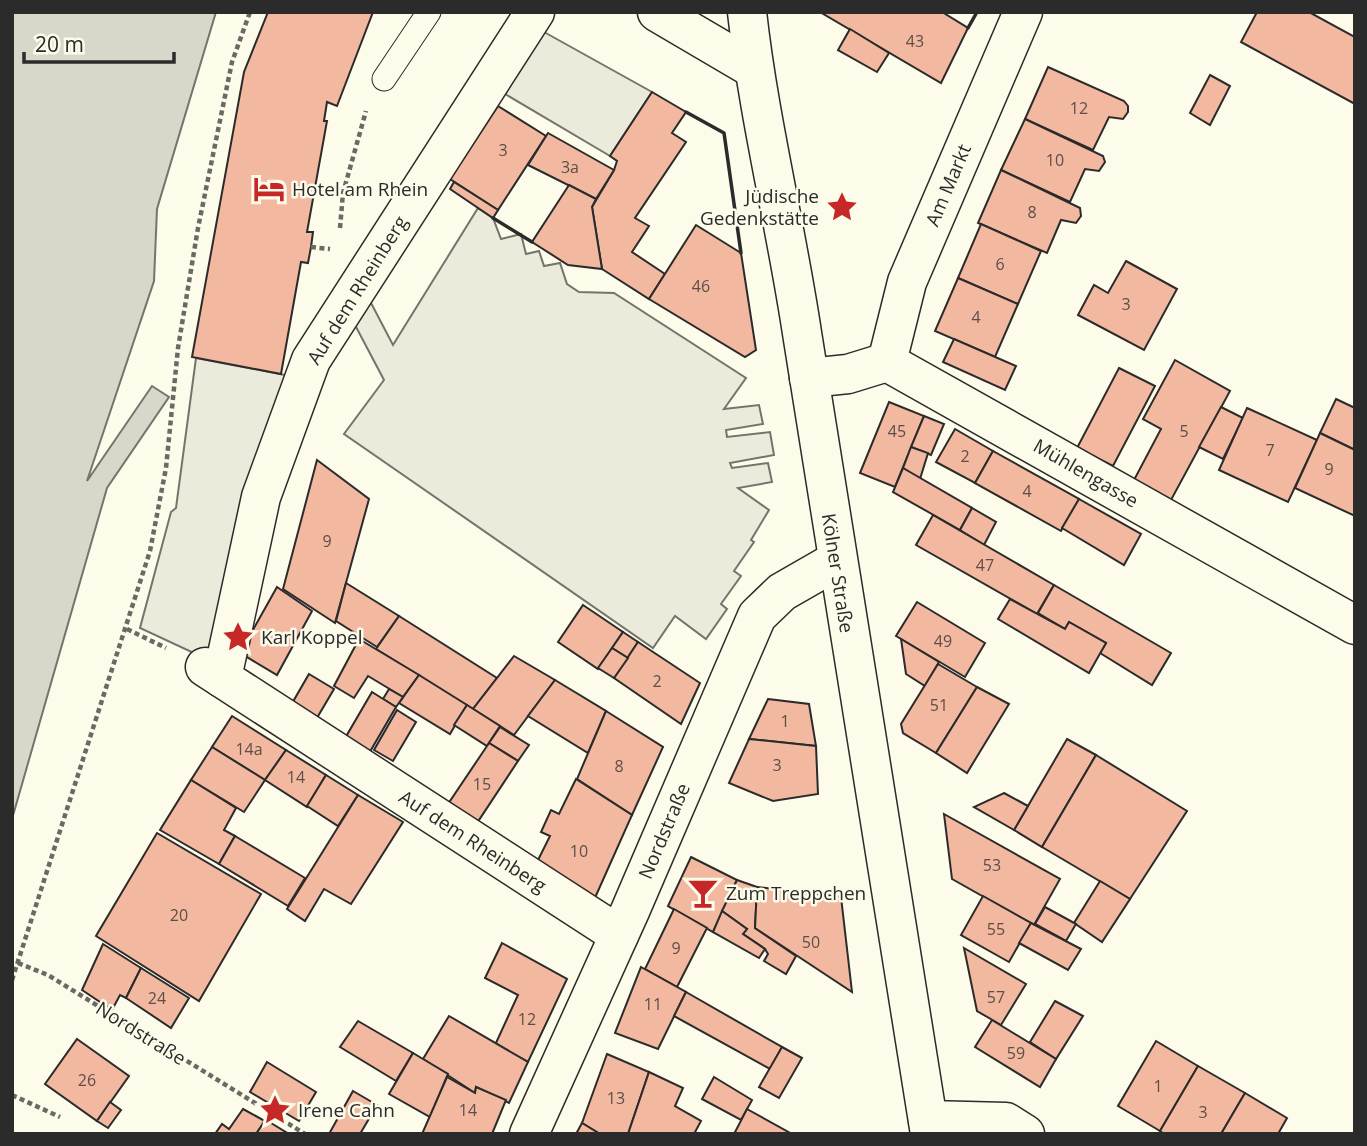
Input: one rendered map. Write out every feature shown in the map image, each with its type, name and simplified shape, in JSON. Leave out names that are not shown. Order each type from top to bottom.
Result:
[{"type":"street","name":"Auf dem Rheinberg","points":[[535,12],[311,360],[261,497],[213,672],[619,935]]},
{"type":"street","points":[[657,12],[754,69]]},
{"type":"street","name":"Kölner Straße","points":[[747,12],[754,69],[809,378],[836,561],[929,1127]]},
{"type":"street","name":"Am Markt","points":[[887,362],[907,282],[1023,12]]},
{"type":"street","points":[[809,378],[848,374],[887,362]]},
{"type":"street","name":"Mühlengasse","points":[[887,362],[1355,625]]},
{"type":"street","name":"Nordstraße","points":[[529,1134],[619,935],[757,615],[782,592],[836,561]]},
{"type":"street","points":[[929,1127],[1006,1122],[1026,1134]]},
{"type":"lane","points":[[384,79],[429,12]]},
{"type":"path","points":[[12,980],[150,551],[166,468],[178,348],[194,251],[227,86],[250,12]]},
{"type":"path","points":[[339,238],[343,193],[362,118]]},
{"type":"path","name":"Nordstraße","points":[[18,963],[48,975],[305,1134]]},
{"type":"path","points":[[12,1095],[60,1117]]},
{"type":"shaded area","points":[[12,12],[216,12],[157,209],[154,281],[87,481],[152,386],[169,397],[107,488],[12,819]]},
{"type":"shaded area","points":[[544,32],[652,92],[610,156],[505,94]]},
{"type":"shaded area","points":[[478,208],[493,218],[501,239],[521,234],[526,254],[539,251],[544,266],[560,263],[567,284],[579,292],[614,293],[746,378],[724,409],[759,405],[763,424],[726,430],[727,437],[770,432],[774,455],[730,463],[732,468],[768,463],[772,482],[738,488],[769,510],[751,540],[754,542],[734,571],[741,576],[721,604],[727,609],[706,639],[675,616],[653,648],[344,434],[384,380],[355,325],[370,301],[393,345]]},
{"type":"shaded area","points":[[196,358],[285,375],[211,661],[140,628],[171,512],[176,508]]},
{"type":"building","name":"Hotel am Rhein","points":[[268,12],[373,12],[337,106],[327,102],[324,121],[327,121],[307,232],[313,232],[311,247],[308,263],[301,262],[281,374],[192,357],[244,72]]},
{"type":"building","points":[[820,12],[942,12],[968,28],[941,83]]},
{"type":"building","points":[[1257,12],[1309,12],[1355,37],[1355,104],[1241,42]]},
{"type":"building","points":[[850,29],[889,53],[877,72],[838,50]]},
{"type":"building","points":[[1048,67],[1124,101],[1128,106],[1128,112],[1123,119],[1109,117],[1093,150],[1025,119]]},
{"type":"building","points":[[1210,75],[1230,86],[1210,125],[1190,113]]},
{"type":"building","points":[[652,92],[686,112],[672,133],[686,142],[635,218],[649,226],[632,252],[665,274],[649,299],[602,269],[592,207],[614,170],[617,161],[610,156]]},
{"type":"building","points":[[498,106],[546,136],[498,210],[450,179]]},
{"type":"building","points":[[1025,119],[1103,156],[1105,162],[1099,171],[1085,169],[1070,202],[1001,170]]},
{"type":"building","points":[[548,133],[614,170],[596,199],[528,165]]},
{"type":"building","points":[[1001,170],[1080,208],[1081,216],[1076,223],[1061,220],[1047,253],[978,223]]},
{"type":"building","points":[[454,182],[498,210],[493,218],[450,189]]},
{"type":"building","points":[[569,185],[596,199],[592,207],[602,269],[568,265],[532,242]]},
{"type":"building","points":[[981,224],[1041,251],[1018,304],[958,278]]},
{"type":"building","points":[[696,225],[741,253],[756,350],[745,357],[649,299]]},
{"type":"building","points":[[1126,261],[1177,289],[1144,350],[1078,315],[1094,285],[1108,293]]},
{"type":"building","points":[[958,278],[1018,304],[995,357],[935,331]]},
{"type":"building","points":[[954,339],[1016,366],[1005,390],[943,362]]},
{"type":"building","points":[[1175,360],[1230,391],[1171,500],[1134,480],[1161,429],[1143,419]]},
{"type":"building","points":[[1119,368],[1155,386],[1113,466],[1077,448]]},
{"type":"building","points":[[1336,399],[1355,408],[1355,450],[1320,433]]},
{"type":"building","points":[[889,402],[924,416],[895,487],[860,473]]},
{"type":"building","points":[[1221,407],[1243,418],[1223,459],[1199,447]]},
{"type":"building","points":[[1247,408],[1317,440],[1288,502],[1219,470]]},
{"type":"building","points":[[924,416],[944,424],[931,455],[911,447]]},
{"type":"building","points":[[955,429],[993,451],[975,483],[936,462]]},
{"type":"building","points":[[1320,433],[1355,450],[1355,516],[1295,488]]},
{"type":"building","points":[[911,447],[928,453],[920,479],[903,468]]},
{"type":"building","points":[[993,451],[1079,499],[1061,531],[975,483]]},
{"type":"building","points":[[317,460],[369,499],[335,623],[283,589]]},
{"type":"building","points":[[903,468],[972,508],[960,530],[893,492]]},
{"type":"building","points":[[1079,499],[1141,534],[1124,565],[1062,528]]},
{"type":"building","points":[[972,508],[996,522],[984,545],[960,530]]},
{"type":"building","points":[[933,515],[1054,585],[1037,614],[916,545]]},
{"type":"building","points":[[346,583],[399,616],[377,647],[336,621]]},
{"type":"building","points":[[1054,585],[1171,653],[1152,685],[1100,653],[1106,643],[1069,622],[1065,629],[1038,613]]},
{"type":"building","points":[[277,587],[312,611],[277,675],[240,653]]},
{"type":"building","points":[[1010,599],[1065,629],[1069,622],[1106,643],[1089,673],[998,619]]},
{"type":"building","points":[[917,602],[985,643],[965,677],[896,636]]},
{"type":"building","points":[[583,605],[623,632],[598,669],[558,642]]},
{"type":"building","points":[[399,616],[497,678],[473,709],[376,649]]},
{"type":"building","points":[[623,632],[638,642],[628,658],[612,648]]},
{"type":"building","points":[[359,639],[419,675],[403,697],[368,676],[354,698],[334,686]]},
{"type":"building","points":[[901,639],[939,662],[925,686],[906,674]]},
{"type":"building","points":[[638,642],[700,683],[681,724],[614,678]]},
{"type":"building","points":[[612,648],[628,658],[614,678],[598,668]]},
{"type":"building","points":[[514,656],[555,680],[514,735],[473,709]]},
{"type":"building","points":[[938,664],[977,687],[936,753],[903,733],[901,724]]},
{"type":"building","points":[[309,674],[334,689],[311,728],[287,712]]},
{"type":"building","points":[[419,675],[467,705],[450,734],[399,703]]},
{"type":"building","points":[[555,680],[606,711],[588,753],[528,716]]},
{"type":"building","points":[[977,687],[1009,704],[967,773],[936,753]]},
{"type":"building","points":[[389,689],[403,697],[396,707],[383,699]]},
{"type":"building","points":[[372,692],[396,707],[368,755],[344,740]]},
{"type":"building","points":[[768,699],[809,704],[816,746],[749,739]]},
{"type":"building","points":[[467,705],[500,726],[487,746],[454,725]]},
{"type":"building","points":[[397,710],[416,722],[393,761],[374,750]]},
{"type":"building","points":[[606,711],[663,747],[632,815],[577,779]]},
{"type":"building","points":[[232,716],[286,750],[265,780],[212,747]]},
{"type":"building","points":[[500,727],[529,745],[518,761],[489,743]]},
{"type":"building","points":[[749,739],[816,746],[818,794],[773,801],[729,783]]},
{"type":"building","points":[[1067,739],[1096,755],[1042,847],[1014,830]]},
{"type":"building","points":[[489,743],[518,761],[475,826],[446,807]]},
{"type":"building","points":[[212,747],[265,780],[244,812],[191,780]]},
{"type":"building","points":[[286,750],[326,775],[307,807],[265,780]]},
{"type":"building","points":[[1096,755],[1187,811],[1130,899],[1042,847]]},
{"type":"building","points":[[326,775],[358,795],[338,826],[307,806]]},
{"type":"building","points":[[576,779],[632,815],[594,900],[535,866],[550,836],[541,832],[551,810],[559,814]]},
{"type":"building","points":[[191,780],[236,808],[224,830],[235,836],[219,864],[160,830]]},
{"type":"building","points":[[1004,793],[1028,806],[1014,830],[974,807]]},
{"type":"building","points":[[358,795],[403,822],[351,904],[324,889],[305,921],[287,909]]},
{"type":"building","points":[[944,814],[1060,879],[1034,925],[952,879]]},
{"type":"building","points":[[157,833],[261,894],[199,1001],[96,936]]},
{"type":"building","points":[[235,836],[305,878],[288,906],[219,864]]},
{"type":"building","name":"Zum Treppchen","points":[[691,857],[737,880],[713,932],[668,906]]},
{"type":"building","points":[[737,880],[757,887],[755,928],[796,956],[786,974],[764,961],[768,954],[765,949],[743,934],[747,929],[722,911]]},
{"type":"building","points":[[1100,881],[1130,899],[1102,942],[1074,923]]},
{"type":"building","points":[[757,887],[841,897],[852,992],[755,928]]},
{"type":"building","points":[[983,896],[1031,923],[1009,962],[961,935]]},
{"type":"building","points":[[1045,907],[1076,924],[1066,941],[1035,924]]},
{"type":"building","points":[[674,909],[707,928],[677,987],[645,969]]},
{"type":"building","points":[[722,911],[747,929],[743,934],[765,949],[759,958],[713,932]]},
{"type":"building","points":[[1031,923],[1081,949],[1068,970],[1019,943]]},
{"type":"building","points":[[502,943],[567,979],[528,1062],[495,1045],[518,995],[485,978]]},
{"type":"building","points":[[103,944],[141,968],[126,998],[120,995],[112,1010],[82,990]]},
{"type":"building","points":[[964,948],[1026,984],[1001,1025],[977,1011]]},
{"type":"building","points":[[641,967],[686,992],[658,1049],[615,1033]]},
{"type":"building","points":[[141,968],[189,998],[171,1028],[126,998]]},
{"type":"building","points":[[686,992],[782,1047],[770,1069],[674,1016]]},
{"type":"building","points":[[1055,1001],[1083,1016],[1056,1059],[1030,1042]]},
{"type":"building","points":[[449,1016],[528,1062],[509,1103],[476,1087],[475,1093],[423,1059]]},
{"type":"building","points":[[992,1020],[1056,1059],[1040,1087],[975,1047]]},
{"type":"building","points":[[358,1021],[413,1053],[396,1081],[340,1047]]},
{"type":"building","points":[[77,1039],[129,1076],[97,1121],[45,1084]]},
{"type":"building","points":[[1156,1041],[1198,1066],[1160,1131],[1118,1106]]},
{"type":"building","points":[[782,1047],[802,1058],[779,1098],[759,1087]]},
{"type":"building","points":[[413,1053],[448,1074],[430,1117],[389,1094]]},
{"type":"building","points":[[607,1054],[649,1072],[628,1134],[600,1134],[582,1123]]},
{"type":"building","points":[[267,1062],[316,1092],[299,1121],[250,1092]]},
{"type":"building","points":[[1198,1066],[1245,1093],[1221,1134],[1164,1134],[1160,1131]]},
{"type":"building","points":[[649,1072],[683,1088],[675,1106],[701,1121],[694,1134],[628,1134]]},
{"type":"building","points":[[447,1077],[475,1093],[476,1087],[506,1100],[492,1134],[422,1134]]},
{"type":"building","points":[[714,1077],[752,1100],[741,1120],[702,1099]]},
{"type":"building","points":[[353,1091],[377,1105],[360,1134],[329,1134]]},
{"type":"building","points":[[1245,1093],[1287,1118],[1278,1134],[1221,1134]]},
{"type":"building","points":[[110,1102],[121,1110],[108,1128],[97,1121]]},
{"type":"building","points":[[243,1109],[265,1121],[256,1134],[215,1134],[222,1124],[229,1129]]},
{"type":"building","points":[[747,1109],[792,1134],[734,1134]]},
{"type":"building","points":[[266,1119],[271,1123],[289,1134],[256,1134]]},
{"type":"building","points":[[582,1123],[600,1134],[576,1134]]},
{"type":"wall","points":[[968,28],[977,12]]},
{"type":"wall","points":[[686,112],[724,133],[741,253]]},
{"type":"wall","points":[[493,218],[532,242]]},
{"type":"place","name":"Hotel am Rhein","points":[[269,189]]},
{"type":"place","name":"Jüdische Gedenkstätte","points":[[842,207]]},
{"type":"place","name":"Karl Koppel","points":[[238,637]]},
{"type":"place","name":"Zum Treppchen","points":[[703,893]]},
{"type":"place","name":"Irene Cahn","points":[[275,1110]]}]
